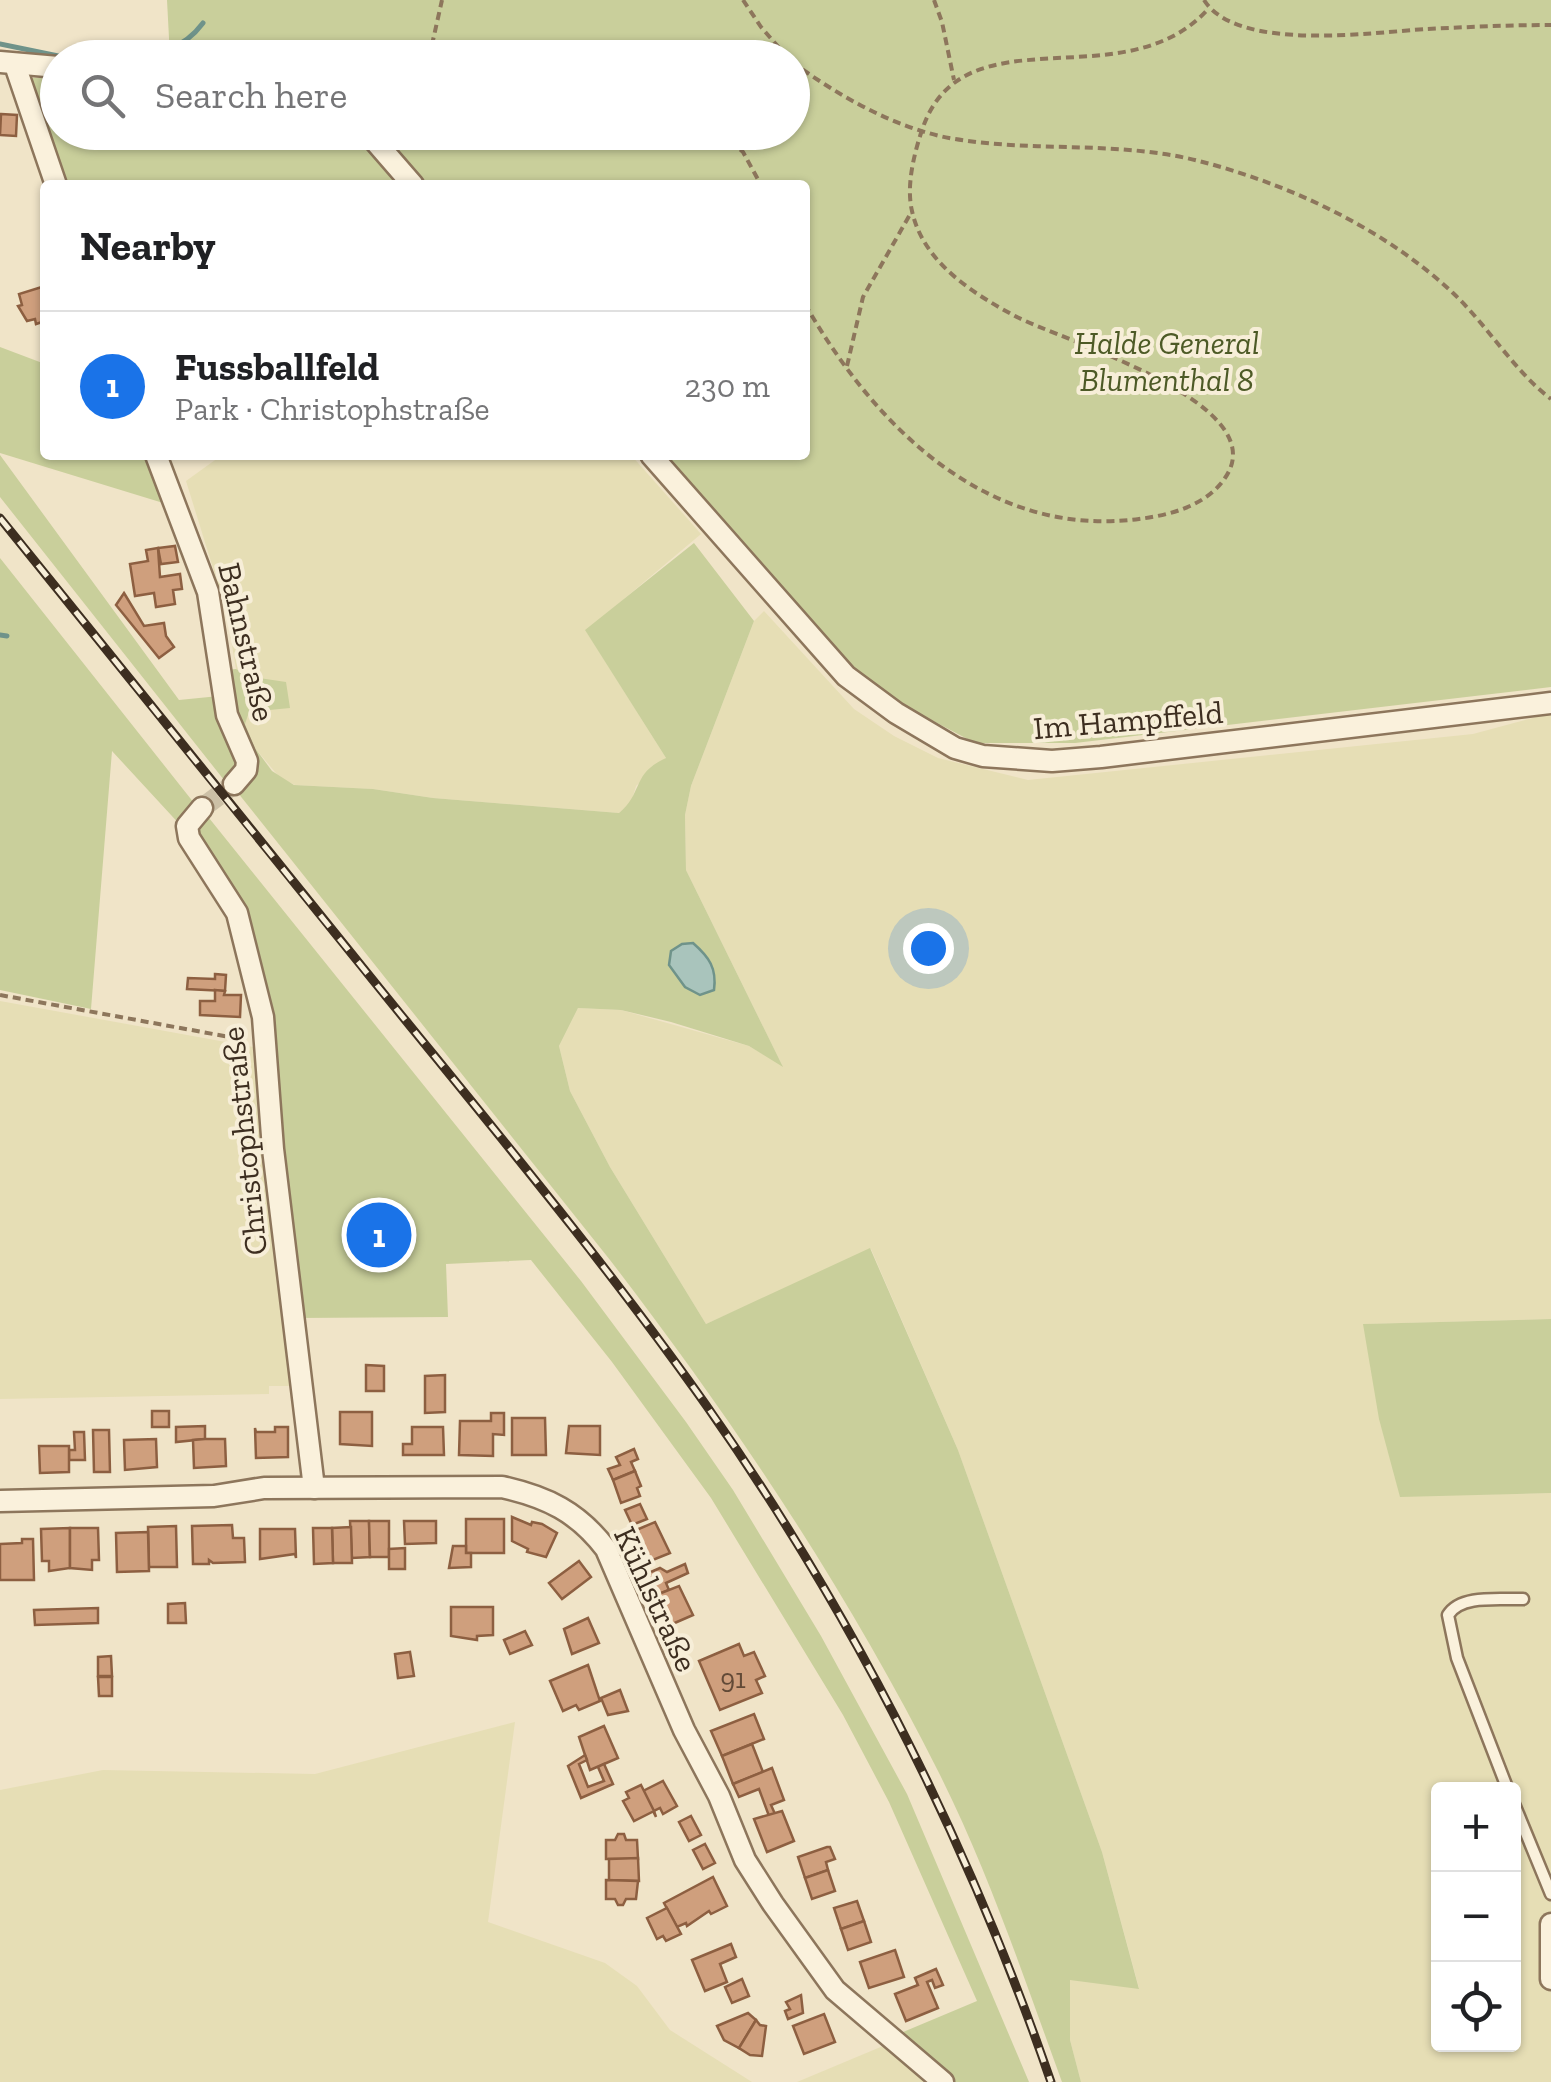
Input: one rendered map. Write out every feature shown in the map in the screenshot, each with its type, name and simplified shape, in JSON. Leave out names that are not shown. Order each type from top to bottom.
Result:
[{"type":"street","points":[[40,66],[8,63],[40,144]]},
{"type":"street","points":[[42,150],[54,180]]},
{"type":"street","points":[[383,150],[409,180]]},
{"type":"street","name":"Bahnstraße","points":[[158,460],[208,592],[227,715],[247,761],[246,770],[234,784]]},
{"type":"street","name":"Im Hampffeld","points":[[655,460],[846,676],[896,713],[954,748],[983,756],[1003,760],[1068,760],[1551,703]]},
{"type":"street","name":"Christophstraße","points":[[202,808],[188,826],[189,838],[238,913],[263,1016],[273,1150],[314,1488]]},
{"type":"street","name":"Kühlstraße","points":[[0,1501],[214,1496],[264,1488],[502,1487],[535,1494],[567,1509],[592,1530],[606,1549],[745,1860],[802,1947],[835,1990],[943,2082]]},
{"type":"street","points":[[1551,1924],[1551,1979]]},
{"type":"lane","points":[[1505,1782],[1458,1658],[1448,1616],[1454,1606],[1465,1602],[1523,1599]]},
{"type":"lane","points":[[1521,1821],[1551,1894]]},
{"type":"path","points":[[433,40],[442,0]]},
{"type":"path","points":[[743,0],[772,40]]},
{"type":"path","points":[[934,0],[954,80]]},
{"type":"path","points":[[1204,0],[1209,8],[1236,23],[1314,38],[1551,25]]},
{"type":"path","points":[[810,312],[874,405],[898,430],[943,467],[992,496],[1042,514],[1129,520],[1170,514],[1206,496],[1228,473],[1234,449],[1230,434],[1215,415],[1147,374],[1011,314],[954,277],[938,263],[912,211],[911,179],[930,108],[954,80],[996,63],[1092,58],[1136,51],[1192,27],[1209,8]]},
{"type":"path","points":[[810,73],[859,104],[948,138],[1136,150],[1200,161],[1292,193],[1351,221],[1422,265],[1484,324],[1551,399]]},
{"type":"path","points":[[741,150],[758,180]]},
{"type":"path","points":[[846,366],[863,297],[912,211]]},
{"type":"path","points":[[0,995],[264,1043]]},
{"type":"shaded area","points":[[215,460],[635,460],[701,534],[586,631],[666,758],[636,786],[631,803],[619,813],[295,785],[280,778],[255,748],[245,724],[252,677],[236,669],[226,610],[186,481]]},
{"type":"shaded area","points":[[764,611],[854,709],[894,736],[938,758],[1028,780],[1473,734],[1551,713],[1551,1319],[1364,1324],[1400,1496],[1551,1493],[1551,2082],[1081,2082],[1070,2040],[1070,1979],[1139,1988],[1102,1852],[958,1450],[871,1249],[706,1324],[610,1167],[570,1091],[559,1046],[578,1008],[621,1010],[749,1046],[782,1065],[686,870],[685,815],[691,786],[754,621]]},
{"type":"shaded area","points":[[0,1001],[259,1048],[296,1386],[269,1386],[269,1394],[0,1399]]},
{"type":"shaded area","points":[[515,1722],[488,1922],[605,1963],[637,1986],[670,2030],[752,2082],[0,2082],[0,1790],[103,1770],[315,1774]]},
{"type":"shaded area","points":[[883,2046],[927,2082],[797,2082]]},
{"type":"green space","name":"Halde General Blumenthal 8","points":[[167,0],[1551,0],[1551,687],[1075,743],[975,743],[850,677],[655,460],[810,460],[810,180],[60,180],[51,150],[810,150],[810,40],[169,40]]},
{"type":"green space","name":"Halde General Blumenthal 8","points":[[29,78],[40,78],[40,114]]},
{"type":"green space","points":[[0,347],[40,362],[40,460],[153,460],[173,506],[0,453]]},
{"type":"green space","points":[[0,455],[179,700],[219,696],[237,745],[238,768],[224,780],[0,497]]},
{"type":"green space","points":[[694,543],[754,621],[691,786],[685,815],[686,870],[783,1067],[749,1046],[671,1022],[621,1010],[578,1008],[559,1046],[570,1091],[610,1167],[706,1324],[870,1248],[958,1450],[1102,1852],[1139,1989],[1070,1980],[1070,2040],[1081,2082],[1062,2082],[973,1847],[938,1771],[866,1637],[786,1508],[701,1382],[610,1260],[234,788],[243,780],[225,670],[236,669],[252,677],[286,682],[290,708],[249,712],[245,724],[255,748],[272,771],[294,785],[619,813],[647,770],[666,758],[585,630]]},
{"type":"green space","points":[[0,558],[194,803],[183,828],[112,751],[91,1009],[0,990]]},
{"type":"green space","points":[[205,813],[581,1281],[733,1490],[821,1636],[907,1794],[1029,2082],[951,2082],[896,2035],[977,2001],[889,1802],[843,1715],[711,1498],[612,1362],[531,1260],[446,1264],[448,1317],[297,1318],[256,977],[192,836]]},
{"type":"green space","points":[[1551,1319],[1551,1493],[1400,1497],[1379,1419],[1363,1324]]},
{"type":"water","points":[[693,943],[707,958],[714,975],[714,990],[700,995],[685,987],[669,965],[671,951]]},
{"type":"building","points":[[1,114],[17,115],[16,136],[0,135]]},
{"type":"building","points":[[40,288],[40,323],[36,324],[35,319],[27,321],[18,306],[22,305],[19,294]]},
{"type":"building","points":[[175,546],[178,562],[161,564],[158,548]]},
{"type":"building","points":[[158,548],[160,577],[180,574],[182,589],[173,590],[175,604],[156,607],[154,593],[135,596],[130,564],[148,561],[146,550]]},
{"type":"building","points":[[124,593],[144,626],[164,623],[166,636],[174,647],[159,658],[116,605]]},
{"type":"building","points":[[215,974],[226,975],[225,991],[187,989],[188,978],[215,979]]},
{"type":"building","points":[[215,990],[225,991],[224,995],[241,995],[240,1017],[200,1015],[200,1001],[215,1001]]},
{"type":"building","points":[[366,1365],[384,1366],[384,1391],[366,1391]]},
{"type":"building","points":[[445,1375],[445,1412],[425,1413],[425,1376]]},
{"type":"building","points":[[152,1411],[169,1411],[169,1427],[152,1427]]},
{"type":"building","points":[[340,1412],[372,1412],[372,1446],[340,1444]]},
{"type":"building","points":[[491,1413],[504,1413],[504,1435],[493,1434],[493,1456],[459,1455],[460,1421],[491,1421]]},
{"type":"building","points":[[512,1418],[545,1418],[546,1455],[512,1455]]},
{"type":"building","points":[[205,1426],[205,1439],[176,1442],[176,1427]]},
{"type":"building","points":[[569,1426],[600,1426],[600,1455],[566,1453]]},
{"type":"building","points":[[275,1427],[288,1427],[288,1457],[256,1458],[255,1428],[256,1432],[275,1432]]},
{"type":"building","points":[[412,1427],[443,1427],[444,1455],[403,1455],[403,1444],[412,1444]]},
{"type":"building","points":[[93,1430],[109,1430],[110,1472],[94,1472]]},
{"type":"building","points":[[74,1432],[84,1432],[85,1460],[69,1460],[69,1450],[75,1450]]},
{"type":"building","points":[[156,1439],[157,1467],[125,1470],[124,1440]]},
{"type":"building","points":[[225,1439],[226,1466],[194,1468],[193,1440]]},
{"type":"building","points":[[39,1446],[69,1446],[69,1472],[40,1473]]},
{"type":"building","points":[[634,1449],[638,1459],[631,1462],[635,1471],[613,1480],[608,1469],[620,1465],[616,1457]]},
{"type":"building","points":[[635,1471],[640,1496],[621,1503],[613,1480]]},
{"type":"building","points":[[640,1504],[647,1519],[632,1525],[625,1510]]},
{"type":"building","points":[[512,1517],[531,1525],[542,1524],[557,1533],[546,1557],[527,1552],[528,1549],[512,1541]]},
{"type":"building","points":[[466,1519],[504,1519],[504,1553],[466,1553]]},
{"type":"building","points":[[350,1521],[369,1521],[370,1557],[352,1558]]},
{"type":"building","points":[[369,1521],[389,1521],[389,1557],[370,1557]]},
{"type":"building","points":[[404,1521],[436,1521],[436,1543],[405,1544]]},
{"type":"building","points":[[655,1522],[670,1553],[643,1564],[638,1554],[643,1552],[634,1531]]},
{"type":"building","points":[[232,1525],[233,1538],[244,1538],[245,1562],[209,1560],[209,1564],[193,1564],[192,1526]]},
{"type":"building","points":[[176,1526],[177,1567],[149,1567],[148,1527]]},
{"type":"building","points":[[351,1527],[352,1563],[333,1563],[332,1528]]},
{"type":"building","points":[[70,1528],[70,1568],[49,1571],[49,1561],[42,1561],[41,1529]]},
{"type":"building","points":[[70,1528],[98,1528],[99,1560],[92,1560],[92,1570],[70,1568]]},
{"type":"building","points":[[313,1528],[332,1528],[333,1563],[314,1564]]},
{"type":"building","points":[[260,1529],[295,1529],[296,1558],[295,1554],[260,1559]]},
{"type":"building","points":[[148,1532],[149,1571],[117,1572],[116,1533]]},
{"type":"building","points":[[22,1539],[33,1539],[34,1580],[0,1580],[0,1544],[22,1543]]},
{"type":"building","points":[[453,1546],[466,1546],[466,1553],[471,1553],[471,1567],[449,1568]]},
{"type":"building","points":[[405,1548],[405,1569],[389,1569],[389,1549]]},
{"type":"building","points":[[579,1561],[591,1577],[562,1599],[549,1583]]},
{"type":"building","points":[[685,1564],[688,1573],[666,1583],[669,1590],[654,1596],[644,1575],[660,1568],[667,1572]]},
{"type":"building","points":[[679,1586],[693,1615],[670,1625],[656,1595]]},
{"type":"building","points":[[185,1603],[186,1623],[168,1623],[168,1604]]},
{"type":"building","points":[[451,1607],[493,1607],[493,1635],[477,1636],[477,1640],[451,1636]]},
{"type":"building","points":[[98,1608],[98,1623],[35,1625],[34,1610]]},
{"type":"building","points":[[588,1618],[599,1643],[572,1654],[564,1629]]},
{"type":"building","points":[[525,1631],[532,1645],[510,1654],[504,1640]]},
{"type":"building","points":[[739,1644],[744,1656],[754,1652],[765,1676],[756,1680],[762,1693],[720,1710],[699,1661]]},
{"type":"building","points":[[410,1652],[414,1676],[398,1678],[395,1654]]},
{"type":"building","points":[[111,1656],[112,1676],[98,1676],[98,1657]]},
{"type":"building","points":[[588,1665],[600,1701],[579,1710],[576,1705],[563,1711],[550,1681]]},
{"type":"building","points":[[98,1677],[112,1677],[112,1696],[99,1696]]},
{"type":"building","points":[[620,1690],[628,1711],[608,1715],[601,1698]]},
{"type":"building","points":[[754,1714],[764,1739],[722,1756],[711,1731]]},
{"type":"building","points":[[604,1726],[618,1758],[590,1770],[579,1737]]},
{"type":"building","points":[[752,1744],[763,1772],[733,1784],[722,1756]]},
{"type":"building","points":[[585,1755],[587,1760],[579,1764],[588,1787],[604,1781],[598,1767],[604,1764],[613,1784],[581,1798],[568,1766]]},
{"type":"building","points":[[772,1768],[784,1800],[771,1805],[775,1814],[769,1816],[759,1789],[739,1797],[733,1784]]},
{"type":"building","points":[[663,1781],[677,1806],[663,1814],[660,1808],[654,1811],[656,1817],[643,1791]]},
{"type":"building","points":[[641,1785],[654,1811],[634,1821],[623,1801],[629,1798],[626,1792]]},
{"type":"building","points":[[782,1811],[794,1841],[767,1852],[754,1819]]},
{"type":"building","points":[[691,1816],[701,1835],[689,1841],[679,1822]]},
{"type":"building","points":[[618,1834],[624,1834],[626,1840],[637,1840],[638,1859],[606,1859],[606,1840],[615,1840]]},
{"type":"building","points":[[705,1844],[715,1863],[703,1869],[693,1850]]},
{"type":"building","points":[[827,1847],[835,1859],[826,1862],[828,1870],[805,1878],[798,1857]]},
{"type":"building","points":[[638,1858],[639,1881],[609,1880],[609,1859]]},
{"type":"building","points":[[828,1870],[835,1891],[812,1899],[805,1878]]},
{"type":"building","points":[[713,1877],[727,1906],[677,1927],[664,1903]]},
{"type":"building","points":[[606,1880],[638,1881],[636,1899],[626,1899],[618,1905],[615,1899],[606,1899]]},
{"type":"building","points":[[857,1901],[864,1921],[841,1929],[834,1908]]},
{"type":"building","points":[[667,1908],[681,1934],[666,1941],[663,1936],[657,1939],[647,1918]]},
{"type":"building","points":[[864,1921],[871,1942],[848,1950],[841,1929]]},
{"type":"building","points":[[731,1944],[736,1957],[720,1964],[727,1982],[705,1991],[692,1960]]},
{"type":"building","points":[[895,1950],[904,1977],[869,1988],[860,1962]]},
{"type":"building","points":[[936,1969],[943,1985],[935,1988],[932,1980],[927,1982],[938,2008],[906,2021],[895,1994],[918,1985],[915,1978]]},
{"type":"building","points":[[742,1979],[749,1996],[732,2003],[725,1987]]},
{"type":"building","points":[[801,1995],[803,2013],[788,2019],[785,2011],[790,2009],[786,2002]]},
{"type":"building","points":[[748,2013],[756,2020],[739,2048],[724,2040],[717,2026]]},
{"type":"building","points":[[824,2014],[835,2042],[804,2054],[793,2026]]},
{"type":"building","points":[[756,2020],[766,2026],[762,2056],[739,2048]]},
{"type":"waterway","points":[[186,40],[203,23]]},
{"type":"waterway","points":[[0,44],[40,52]]},
{"type":"waterway","points":[[0,635],[7,636]]},
{"type":"tunnel","points":[[202,808],[234,784]]},
{"type":"railway","points":[[0,518],[591,1250],[760,1484],[858,1648],[944,1817],[983,1904],[1051,2082]]},
{"type":"place","name":"Fussballfeld","points":[[379,1235]]}]
